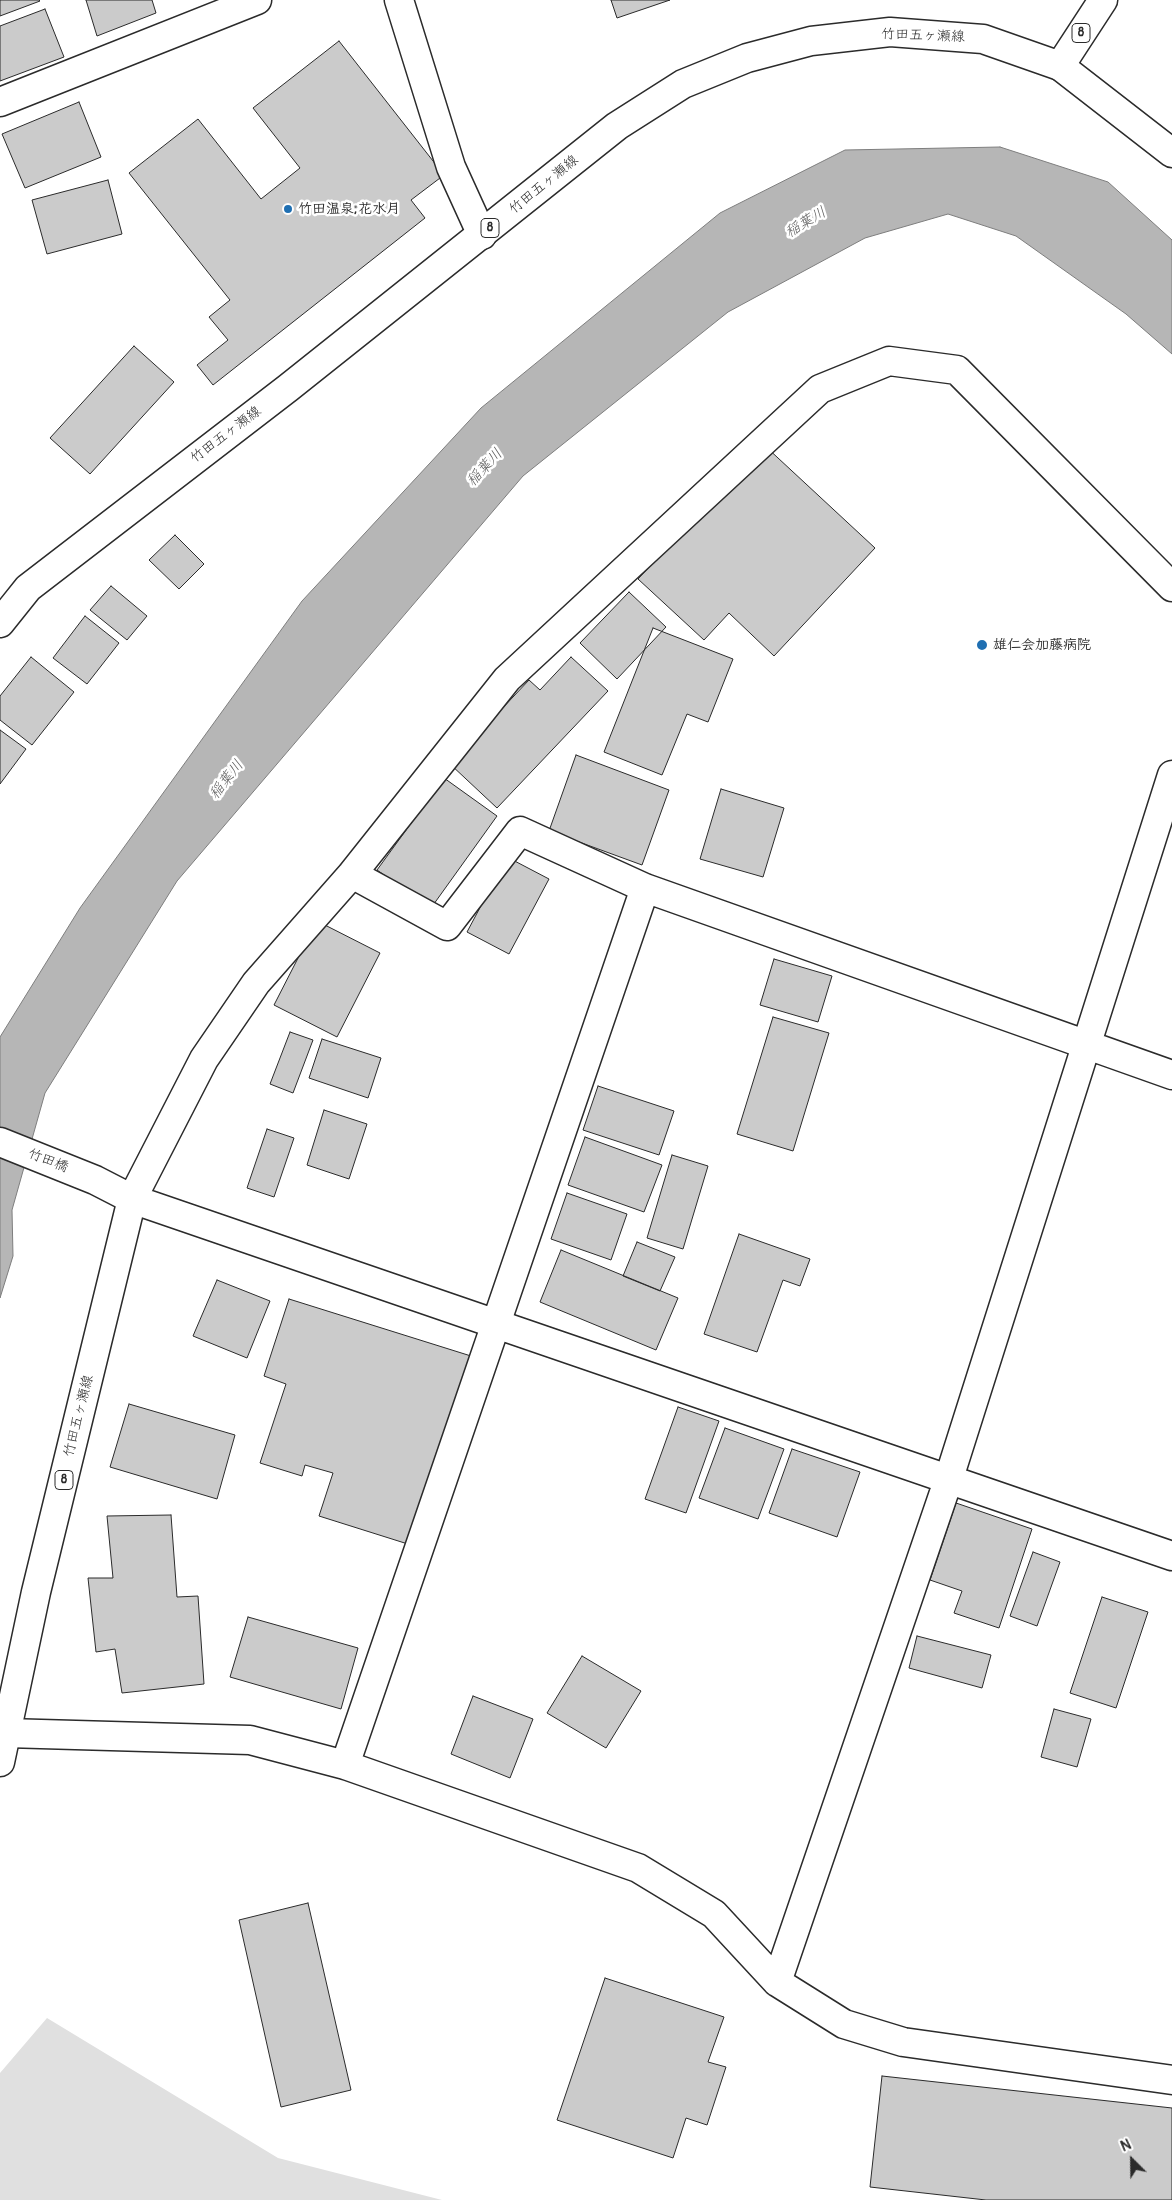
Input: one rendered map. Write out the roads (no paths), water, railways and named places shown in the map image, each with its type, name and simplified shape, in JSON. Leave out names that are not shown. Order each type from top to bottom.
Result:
[{"type":"street","points":[[0,102],[257,0]]},
{"type":"street","points":[[399,0],[451,167],[482,235]]},
{"type":"street","name":"8","points":[[1060,66],[1103,0]]},
{"type":"street","name":"竹田五ヶ瀬線","points":[[0,623],[28,588],[288,388],[617,126],[683,84],[747,58],[811,41],[890,32],[983,39],[1060,66],[1172,153]]},
{"type":"street","name":"竹田五ヶ瀬線","points":[[0,1762],[36,1592],[132,1199],[204,1059],[256,983],[352,874],[507,679],[820,389],[889,361],[957,370],[1172,587]]},
{"type":"street","points":[[777,1982],[949,1478],[1172,775]]},
{"type":"street","points":[[352,874],[447,926],[520,832],[646,888],[1088,1044],[1172,1076]]},
{"type":"street","points":[[345,1765],[646,888]]},
{"type":"street","name":"竹田橋","points":[[0,1142],[95,1180],[132,1199]]},
{"type":"street","points":[[132,1199],[1172,1556]]},
{"type":"street","points":[[6,1733],[250,1740],[345,1765],[638,1868],[714,1914],[777,1982],[844,2024],[903,2042],[1171,2078]]},
{"type":"water","name":"稲葉川","points":[[1000,147],[1108,182],[1172,240],[1172,354],[1126,314],[1016,236],[948,214],[865,238],[728,312],[523,476],[177,881],[45,1093],[12,1210],[13,1256],[0,1298],[0,1037],[80,908],[302,601],[481,408],[720,213],[845,150]]},
{"type":"place","name":"竹田温泉;花水月","points":[[288,209]]},
{"type":"place","name":"雄仁会加藤病院","points":[[982,645]]}]
